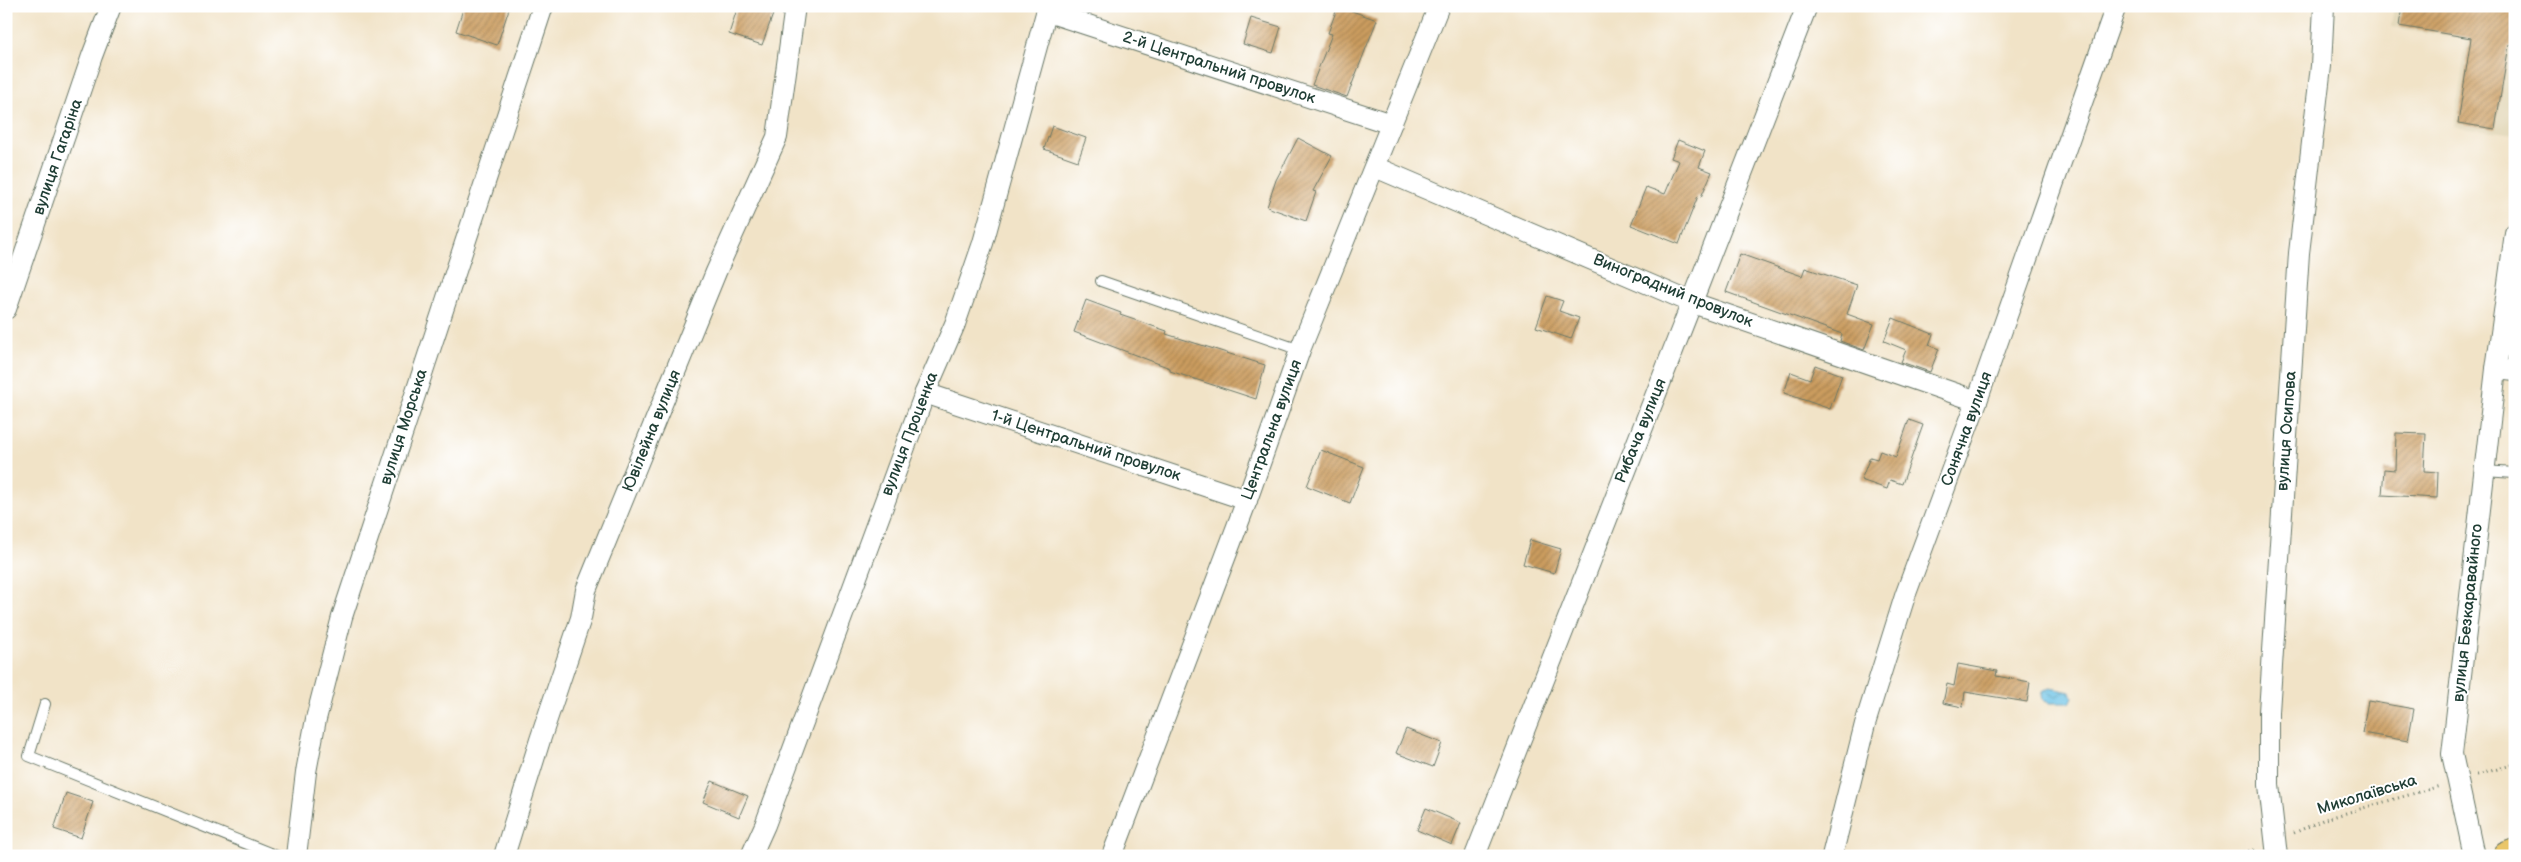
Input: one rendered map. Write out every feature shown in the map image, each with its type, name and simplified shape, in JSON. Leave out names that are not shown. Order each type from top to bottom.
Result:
[{"type":"highway","points":[[2507,856],[2515,853]]},
{"type":"street","name":"вулиця Гагаріна","points":[[6,309],[92,56],[111,6]]},
{"type":"street","name":"вулиця Морська","points":[[296,856],[308,763],[342,617],[542,6]]},
{"type":"street","name":"Ювілейна вулиця","points":[[504,856],[581,618],[586,590],[716,272],[777,137],[795,6]]},
{"type":"street","name":"Центральна вулиця","points":[[1112,856],[1247,500],[1300,350],[1439,6]]},
{"type":"street","name":"Рибача вулиця","points":[[1475,856],[1616,493],[1693,303],[1807,6]]},
{"type":"street","name":"Сонячна вулиця","points":[[1832,856],[1866,724],[1905,596],[1977,401],[2116,6]]},
{"type":"street","name":"вулиця Осипова","points":[[2275,849],[2269,785],[2268,712],[2299,253],[2321,66],[2324,6]]},
{"type":"street","name":"2-й Центральний провулок","points":[[1048,9],[1391,124]]},
{"type":"street","name":"вулиця Проценка","points":[[751,856],[765,825],[925,393],[955,324],[983,243],[1048,9]]},
{"type":"street","name":"Виноградний провулок","points":[[1375,167],[1693,303],[1977,401]]},
{"type":"street","name":"вулиця Безкаравайного","points":[[2474,856],[2452,754],[2484,471],[2505,370],[2515,233]]},
{"type":"street","name":"1-й Центральний провулок","points":[[925,393],[1247,500]]},
{"type":"lane","points":[[1101,281],[1300,350]]},
{"type":"lane","points":[[2484,471],[2515,472]]},
{"type":"lane","points":[[45,704],[29,756],[276,856]]},
{"type":"path","name":"Миколаївська","points":[[2229,856],[2254,850],[2275,849],[2325,819],[2515,764]]},
{"type":"shaded area","points":[[2394,6],[2515,6],[2515,135],[2454,127],[2467,39],[2391,27]]},
{"type":"water","points":[[2050,688],[2071,692],[2073,697],[2070,703],[2049,703],[2043,700],[2044,690]]},
{"type":"building","points":[[464,6],[510,6],[497,45],[456,31]]},
{"type":"building","points":[[738,6],[776,6],[762,45],[729,34]]},
{"type":"building","points":[[1338,6],[1377,20],[1347,97],[1312,85],[1332,34],[1328,33]]},
{"type":"building","points":[[2402,6],[2515,6],[2515,46],[2509,45],[2495,129],[2458,123],[2471,38],[2399,26]]},
{"type":"building","points":[[1251,18],[1281,27],[1273,53],[1243,44]]},
{"type":"building","points":[[1052,126],[1086,138],[1078,161],[1044,149]]},
{"type":"building","points":[[1298,138],[1332,156],[1313,191],[1316,192],[1306,221],[1267,207],[1276,180]]},
{"type":"building","points":[[1678,140],[1705,151],[1699,167],[1712,172],[1701,197],[1698,196],[1679,244],[1631,225],[1646,187],[1665,194],[1679,161],[1671,158]]},
{"type":"building","points":[[1740,254],[1802,276],[1805,268],[1857,285],[1847,314],[1874,324],[1864,350],[1840,341],[1842,334],[1726,292]]},
{"type":"building","points":[[1547,296],[1563,301],[1559,311],[1579,318],[1571,339],[1536,327]]},
{"type":"building","points":[[1086,300],[1121,313],[1120,315],[1167,331],[1166,334],[1265,365],[1256,399],[1170,371],[1170,368],[1074,332]]},
{"type":"building","points":[[1893,318],[1933,334],[1929,345],[1939,349],[1930,372],[1901,362],[1906,350],[1884,341]]},
{"type":"building","points":[[1815,365],[1842,375],[1830,409],[1784,393],[1791,372],[1810,379]]},
{"type":"building","points":[[1909,420],[1923,425],[1902,484],[1890,480],[1887,489],[1861,480],[1870,457],[1877,459],[1880,451],[1896,457]]},
{"type":"building","points":[[2396,433],[2426,434],[2424,471],[2438,472],[2437,498],[2382,495],[2384,469],[2395,470]]},
{"type":"building","points":[[1321,450],[1364,467],[1350,503],[1307,486]]},
{"type":"building","points":[[1530,540],[1561,549],[1554,573],[1523,564]]},
{"type":"building","points":[[1958,664],[1997,671],[1996,676],[2030,682],[2027,702],[1965,692],[1963,707],[1943,703],[1947,684],[1954,686]]},
{"type":"building","points":[[2368,701],[2414,709],[2408,741],[2362,733]]},
{"type":"building","points":[[1406,729],[1442,743],[1433,767],[1396,753]]},
{"type":"building","points":[[712,781],[748,796],[739,817],[703,802]]},
{"type":"building","points":[[66,793],[93,802],[81,838],[54,829]]},
{"type":"building","points":[[1426,808],[1461,823],[1452,845],[1417,830]]}]
